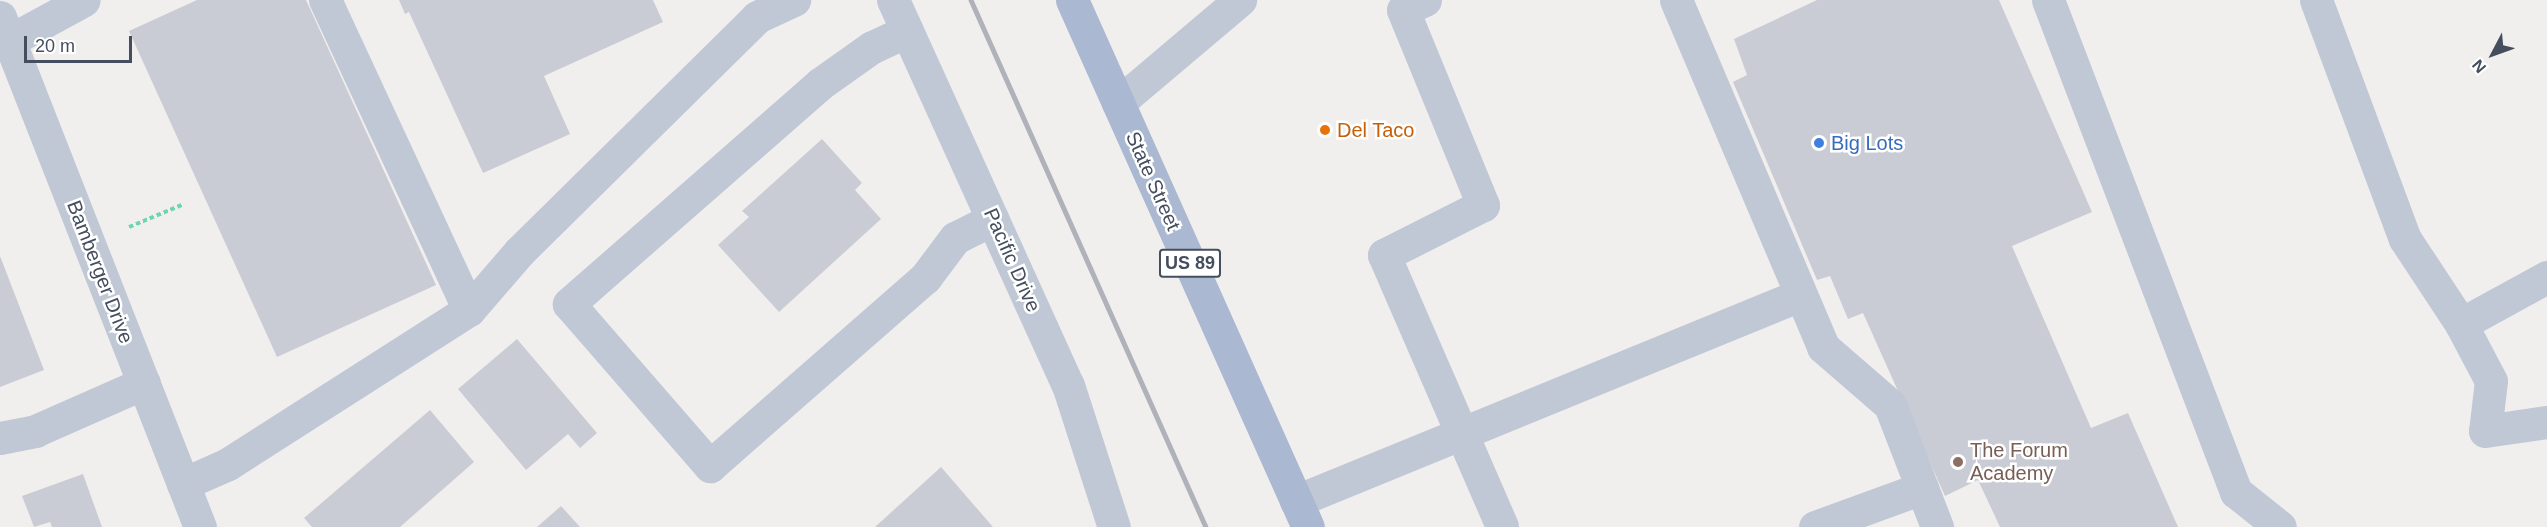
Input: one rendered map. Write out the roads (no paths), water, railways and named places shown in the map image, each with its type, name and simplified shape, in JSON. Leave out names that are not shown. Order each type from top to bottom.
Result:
[{"type":"main road","name":"State Street","points":[[1072,0],[1302,514]]},
{"type":"street","points":[[5,29],[84,0]]},
{"type":"street","points":[[325,0],[469,310]]},
{"type":"street","points":[[183,484],[228,464],[469,310],[519,252],[757,17],[794,0]]},
{"type":"street","name":"Pacific Drive","points":[[893,0],[1068,385],[1114,527]]},
{"type":"street","points":[[1118,103],[1239,0]]},
{"type":"street","points":[[1677,0],[1823,347],[1890,405],[1937,527]]},
{"type":"street","points":[[2048,0],[2236,492],[2280,527]]},
{"type":"street","points":[[2316,0],[2405,239],[2461,324],[2491,381],[2485,430],[2547,422]]},
{"type":"street","points":[[1418,1],[1403,10],[1483,206],[1384,255],[1502,527]]},
{"type":"street","name":"Bamberger Drive","points":[[5,29],[200,527]]},
{"type":"street","points":[[907,32],[872,46],[819,84],[569,304],[710,466],[925,278],[955,238],[993,219]]},
{"type":"street","points":[[2461,324],[2547,277]]},
{"type":"street","points":[[1302,514],[1462,433],[1800,294]]},
{"type":"street","points":[[0,438],[35,431],[144,383]]},
{"type":"street","points":[[1815,527],[1922,488]]},
{"type":"railway","points":[[971,0],[1206,527]]},
{"type":"place","name":"Del Taco","points":[[1325,130]]},
{"type":"place","name":"Big Lots","points":[[1819,143]]},
{"type":"place","name":"The Forum Academy","points":[[1958,462]]}]
